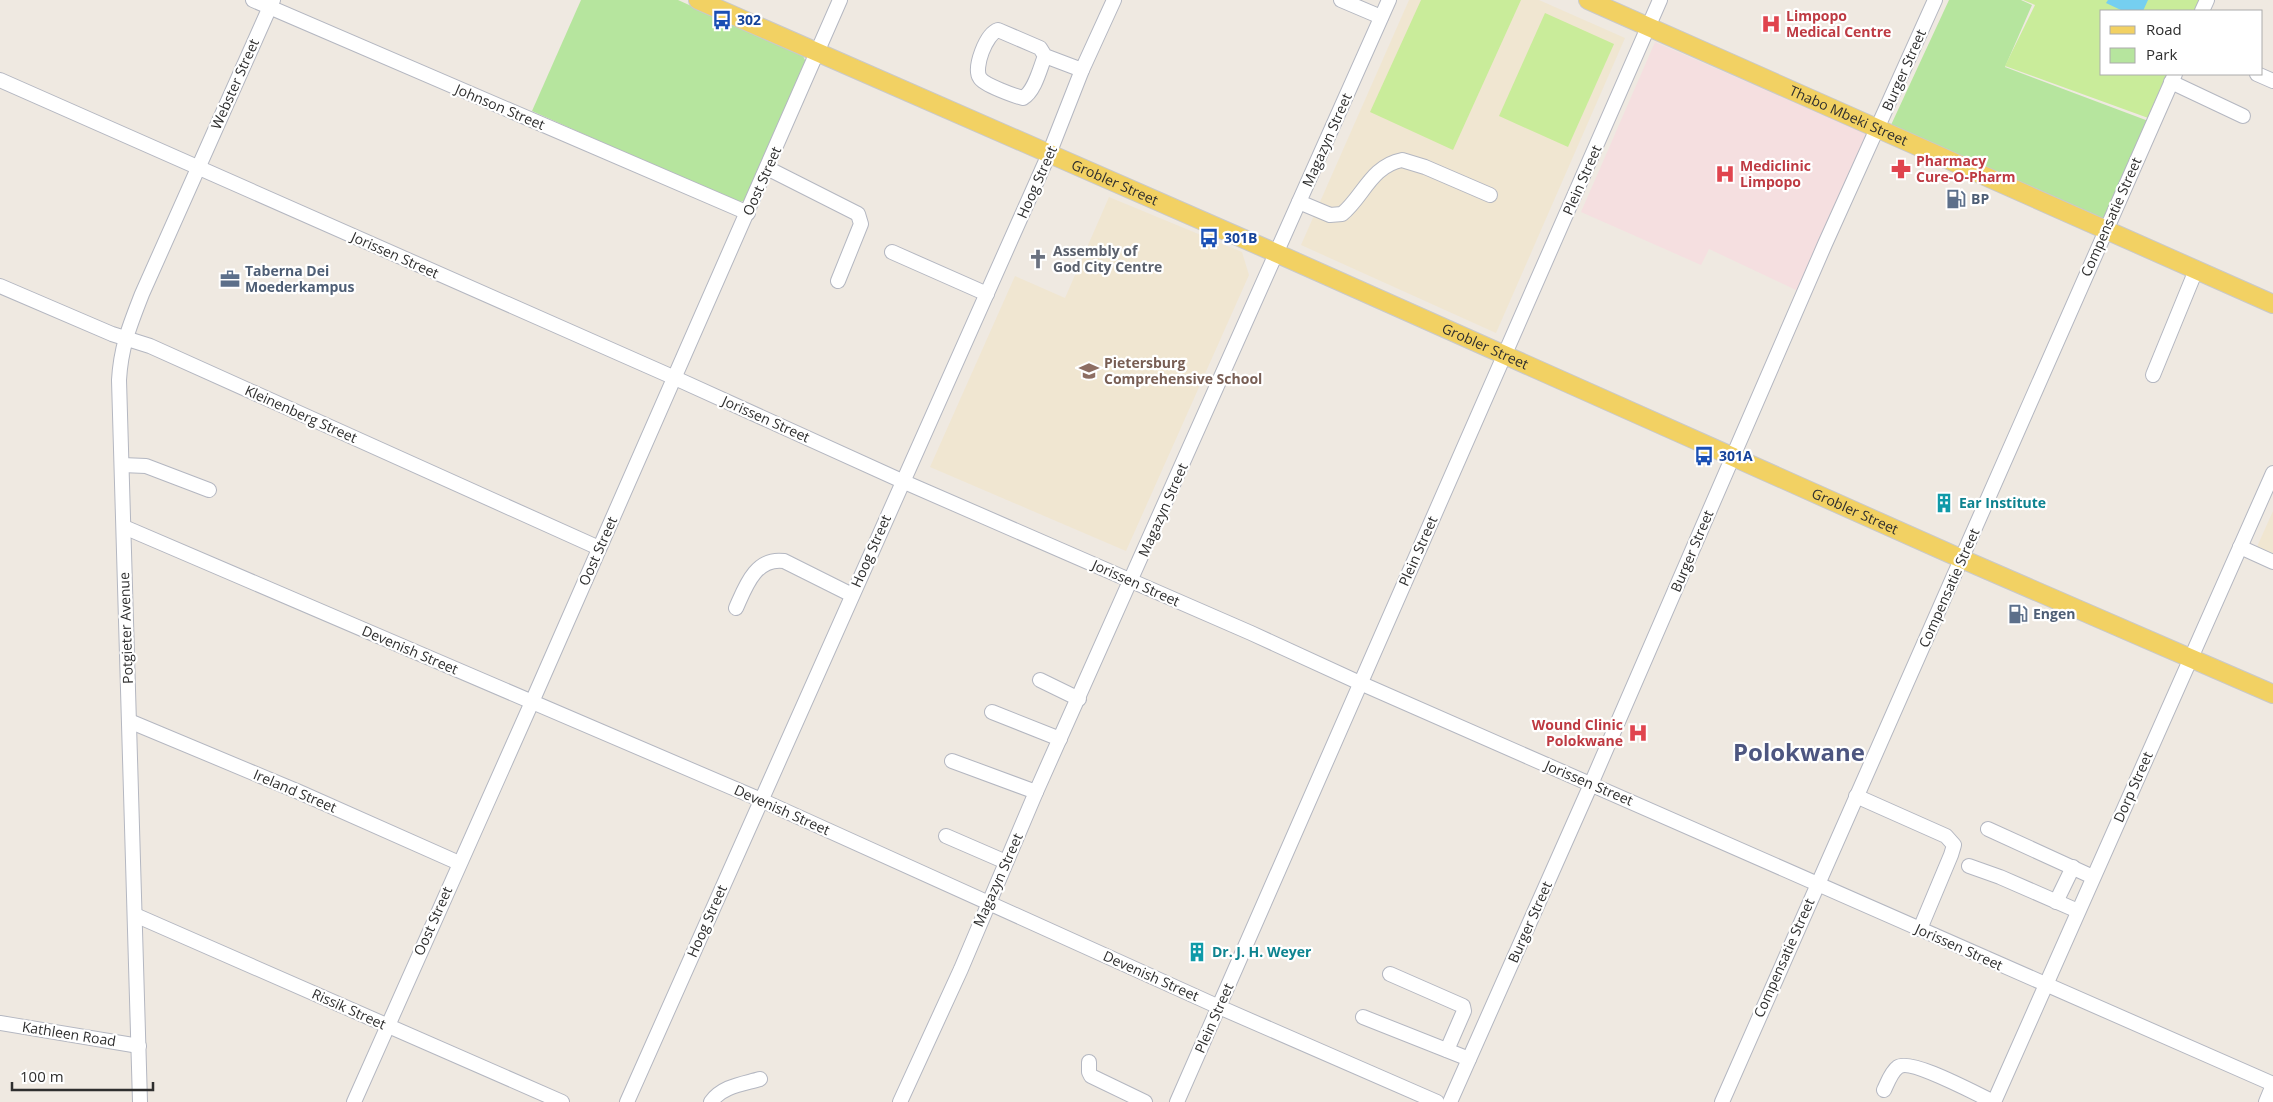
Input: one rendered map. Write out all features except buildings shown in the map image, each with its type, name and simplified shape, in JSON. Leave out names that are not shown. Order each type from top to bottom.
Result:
[{"type":"main road","name":"Grobler Street","points":[[698,0],[1276,253],[1962,559],[2273,694]]},
{"type":"main road","name":"Thabo Mbeki Street","points":[[1588,0],[2273,304]]},
{"type":"street","name":"Johnson Street","points":[[253,0],[271,4],[748,213]]},
{"type":"street","name":"Oost Street","points":[[354,1102],[386,1026],[532,702],[748,213],[840,0]]},
{"type":"street","name":"Hoog Street","points":[[626,1102],[1049,154],[1082,70],[1114,0]]},
{"type":"street","points":[[1341,0],[1381,17]]},
{"type":"street","name":"Magazyn Street","points":[[900,1102],[961,968],[987,902],[1389,0]]},
{"type":"street","name":"Plein Street","points":[[1177,1102],[1660,0]]},
{"type":"street","name":"Burger Street","points":[[1450,1102],[1935,0]]},
{"type":"street","name":"Webster Street","points":[[198,169],[271,4]]},
{"type":"street","points":[[1045,56],[1032,87],[1023,98],[984,82],[978,75],[983,47],[995,30],[1040,48],[1045,56],[1082,70]]},
{"type":"street","points":[[2259,75],[2273,81]]},
{"type":"street","points":[[2173,78],[2243,116]]},
{"type":"street","name":"Compensatie Street","points":[[1722,1102],[2173,78]]},
{"type":"street","name":"Jorissen Street","points":[[0,80],[675,378],[902,481],[1817,883],[2044,985],[2273,1084]]},
{"type":"street","points":[[1299,202],[1330,215],[1342,214],[1370,179],[1385,168],[1402,160],[1425,167],[1490,194]]},
{"type":"street","points":[[767,168],[858,214],[861,224],[838,280]]},
{"type":"street","name":"Potgieter Avenue","points":[[140,1102],[119,380],[125,338],[173,222],[198,169]]},
{"type":"street","points":[[892,252],[987,294]]},
{"type":"street","points":[[2153,375],[2196,270]]},
{"type":"street","name":"Kleinenberg Street","points":[[0,286],[125,338],[150,346],[599,548]]},
{"type":"street","points":[[122,465],[146,466],[208,490]]},
{"type":"street","name":"Dorp Street","points":[[1994,1102],[2044,985],[2273,472]]},
{"type":"street","name":"Devenish Street","points":[[124,527],[761,800],[1219,1007],[1437,1102]]},
{"type":"street","points":[[2240,547],[2273,562]]},
{"type":"street","points":[[736,608],[752,573],[777,560],[852,595]]},
{"type":"street","points":[[1040,680],[1079,699]]},
{"type":"street","points":[[992,712],[1060,739]]},
{"type":"street","name":"Ireland Street","points":[[129,721],[460,863]]},
{"type":"street","points":[[952,761],[1036,792]]},
{"type":"street","points":[[1856,796],[1946,836],[1954,845],[1952,855],[1920,929]]},
{"type":"street","points":[[1988,829],[2093,877]]},
{"type":"street","points":[[946,836],[1006,862]]},
{"type":"street","points":[[1969,866],[2078,910]]},
{"type":"street","points":[[2056,902],[2072,867]]},
{"type":"street","name":"Rissik Street","points":[[135,915],[205,944],[386,1026],[562,1102]]},
{"type":"street","points":[[1390,974],[1463,1006],[1464,1012],[1447,1050]]},
{"type":"street","points":[[1362,1017],[1469,1059]]},
{"type":"street","name":"Kathleen Road","points":[[0,1023],[138,1046]]},
{"type":"street","points":[[1089,1062],[1089,1072],[1099,1081],[1145,1102]]},
{"type":"street","points":[[1884,1090],[1898,1067],[1904,1065],[1920,1068],[1994,1102]]},
{"type":"street","points":[[712,1102],[715,1097],[726,1089],[760,1079]]},
{"type":"street","points":[[2266,1102],[2273,1084]]},
{"type":"shaded area","points":[[1409,0],[1539,0],[1625,38],[1496,333],[1301,245]]},
{"type":"shaded area","name":"Mediclinic Limpopo","points":[[1655,42],[1869,135],[1798,291],[1709,249],[1701,265],[1581,212]]},
{"type":"shaded area","name":"Pietersburg Comprehensive School","points":[[1109,197],[1242,252],[1249,275],[1126,551],[930,467],[1015,276],[1065,298]]},
{"type":"shaded area","points":[[2273,511],[2273,556],[2256,549]]},
{"type":"green space","points":[[581,0],[678,0],[803,56],[806,62],[747,201],[736,202],[532,111]]},
{"type":"green space","points":[[1421,0],[1521,0],[1453,150],[1370,112]]},
{"type":"green space","points":[[1949,0],[2021,0],[2032,5],[2005,67],[2151,122],[2107,222],[1891,125]]},
{"type":"green space","points":[[2023,0],[2203,0],[2198,10],[2100,10],[2100,75],[2171,75],[2151,119],[2005,66],[2035,5]]},
{"type":"green space","points":[[1545,13],[1614,44],[1568,147],[1499,116]]},
{"type":"water","points":[[2108,0],[2148,0],[2143,10],[2121,10],[2106,3]]},
{"type":"place","name":"302","points":[[722,20]]},
{"type":"place","name":"Limpopo Medical Centre","points":[[1771,24]]},
{"type":"place","name":"Pharmacy Cure-O-Pharm","points":[[1901,169]]},
{"type":"place","name":"Mediclinic Limpopo","points":[[1725,174]]},
{"type":"place","name":"BP","points":[[1956,199]]},
{"type":"place","name":"301B","points":[[1209,238]]},
{"type":"place","name":"Assembly of God City Centre","points":[[1038,259]]},
{"type":"place","name":"Taberna Dei Moederkampus","points":[[230,279]]},
{"type":"place","name":"Pietersburg Comprehensive School","points":[[1089,371]]},
{"type":"place","name":"301A","points":[[1704,456]]},
{"type":"place","name":"Ear Institute","points":[[1944,503]]},
{"type":"place","name":"Engen","points":[[2018,614]]},
{"type":"place","name":"Wound Clinic Polokwane","points":[[1638,733]]},
{"type":"place","name":"Dr. J. H. Weyer","points":[[1197,952]]},
{"type":"district","name":"Polokwane","points":[[1799,753]]}]
